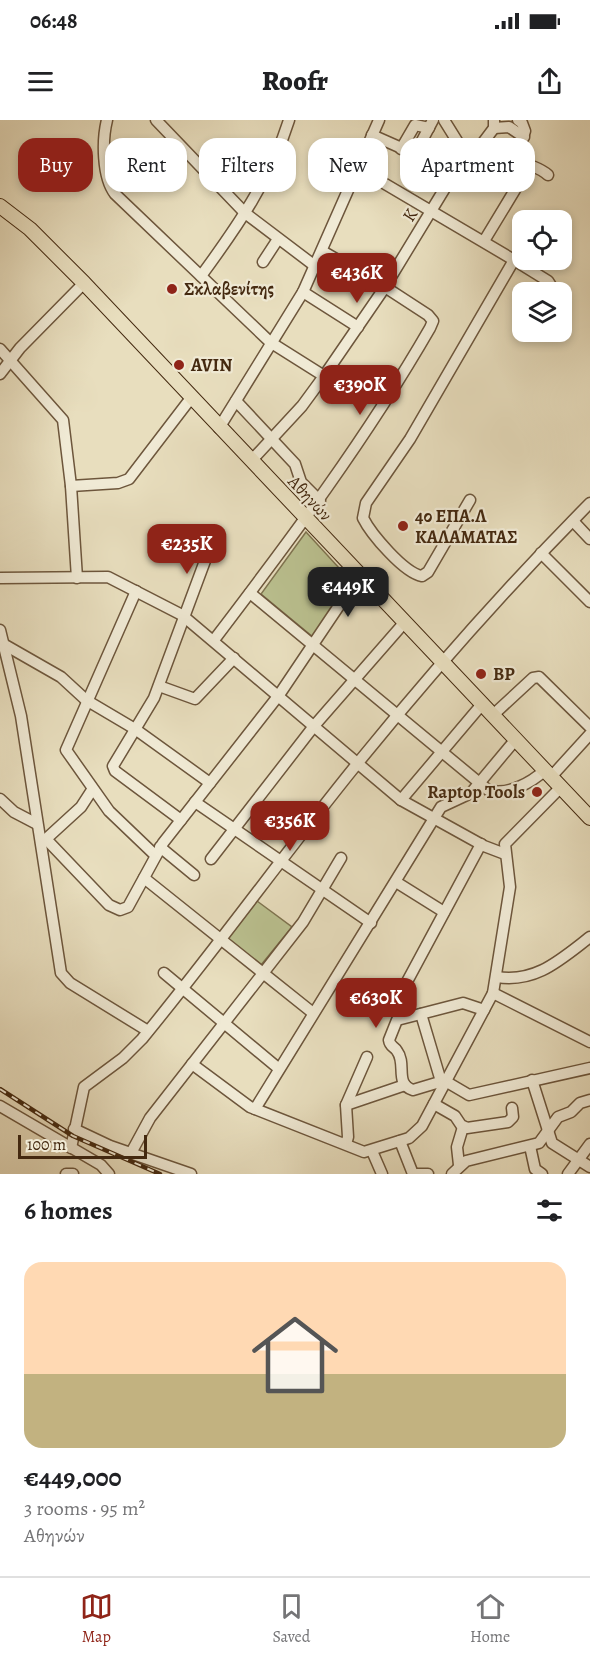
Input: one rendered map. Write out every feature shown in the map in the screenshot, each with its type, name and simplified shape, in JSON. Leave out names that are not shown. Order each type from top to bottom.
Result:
[{"type":"main road","name":"Αθηνών","points":[[0,206],[30,229],[84,283],[305,520],[483,703],[590,818]]},
{"type":"street","points":[[106,120],[104,148],[112,190],[272,344],[324,376]]},
{"type":"street","points":[[156,120],[245,213],[315,266]]},
{"type":"street","points":[[201,276],[245,213],[271,170],[289,120]]},
{"type":"street","points":[[371,138],[379,120]]},
{"type":"street","points":[[445,120],[457,138]]},
{"type":"street","points":[[522,121],[524,137]]},
{"type":"street","points":[[424,138],[431,124]]},
{"type":"street","points":[[407,138],[415,125],[431,124]]},
{"type":"street","points":[[494,124],[509,127],[524,137]]},
{"type":"street","name":"Κ","points":[[484,138],[494,124]]},
{"type":"street","points":[[372,135],[400,149]]},
{"type":"street","points":[[535,168],[548,174]]},
{"type":"street","points":[[388,185],[512,259]]},
{"type":"street","points":[[219,428],[303,292],[348,192]]},
{"type":"street","name":"Κ","points":[[250,461],[302,406],[324,376],[385,287],[443,192]]},
{"type":"street","points":[[484,242],[514,192]]},
{"type":"street","points":[[263,262],[278,239]]},
{"type":"street","points":[[214,640],[320,501],[392,395],[433,321],[428,315],[385,287],[322,251]]},
{"type":"street","points":[[470,500],[428,572],[421,576],[410,571],[388,550],[363,518],[366,503],[410,439],[512,263]]},
{"type":"street","points":[[529,270],[548,282]]},
{"type":"street","points":[[0,374],[10,360],[84,283]]},
{"type":"street","points":[[303,292],[358,327]]},
{"type":"street","points":[[0,349],[63,420],[71,486],[77,578]]},
{"type":"street","points":[[71,486],[118,483],[129,479],[191,398]]},
{"type":"street","points":[[236,401],[269,439],[295,464],[298,477],[320,501]]},
{"type":"street","points":[[290,503],[305,487]]},
{"type":"street","points":[[70,1148],[84,1087],[123,1058],[148,1031],[357,764],[442,662],[541,553],[590,503]]},
{"type":"street","points":[[573,520],[590,539]]},
{"type":"street","points":[[181,820],[113,769],[113,763],[159,686],[212,542]]},
{"type":"street","points":[[541,553],[590,602]]},
{"type":"street","points":[[43,840],[114,908],[123,910],[128,907],[157,851],[279,695],[359,576]]},
{"type":"street","points":[[0,578],[108,577],[186,617],[400,800],[481,844],[505,854]]},
{"type":"street","points":[[136,591],[86,700],[66,750],[109,811],[157,851],[194,875]]},
{"type":"street","points":[[250,593],[491,791],[506,791],[535,778],[552,778]]},
{"type":"street","points":[[211,859],[314,726],[404,623]]},
{"type":"street","points":[[0,630],[21,716],[37,824],[43,840],[58,964],[63,976],[148,1031]]},
{"type":"street","points":[[5,645],[61,677],[86,700],[135,729],[210,783]]},
{"type":"street","points":[[159,686],[196,699],[234,658]]},
{"type":"street","points":[[493,715],[533,678],[539,677],[590,727]]},
{"type":"street","points":[[400,800],[483,703]]},
{"type":"street","points":[[192,1065],[255,1109],[364,1152],[409,1138],[422,1126],[493,993],[510,887],[504,845],[552,778],[590,734]]},
{"type":"street","points":[[255,1109],[278,1068],[434,818],[444,804],[466,797],[516,739]]},
{"type":"street","points":[[43,840],[81,807],[92,790]]},
{"type":"street","points":[[0,799],[14,812],[37,824]]},
{"type":"street","points":[[195,802],[371,922]]},
{"type":"street","points":[[402,991],[481,844]]},
{"type":"street","points":[[132,1153],[150,1118],[303,922],[341,858]]},
{"type":"street","points":[[144,878],[313,1013]]},
{"type":"street","points":[[396,882],[444,912]]},
{"type":"street","points":[[497,977],[520,979],[539,974],[590,937]]},
{"type":"street","points":[[164,974],[278,1068]]},
{"type":"street","points":[[493,993],[590,1042]]},
{"type":"street","points":[[445,1082],[412,1090],[405,1085],[401,1076],[402,1064],[398,1053],[390,1044],[389,1037],[397,1020],[463,1003],[484,1010]]},
{"type":"street","points":[[421,1014],[437,1069],[445,1082],[473,1096],[532,1080],[590,1068]]},
{"type":"street","points":[[346,1144],[348,1137],[346,1105],[368,1057]]},
{"type":"street","points":[[532,1080],[553,1144],[590,1167]]},
{"type":"street","points":[[346,1105],[405,1085]]},
{"type":"street","points":[[455,1170],[466,1161],[542,1141],[558,1117],[571,1112],[579,1103],[590,1100]]},
{"type":"street","points":[[434,1104],[455,1116],[464,1127]]},
{"type":"street","points":[[0,1106],[104,1166],[109,1174]]},
{"type":"street","points":[[464,1127],[508,1122],[513,1115],[512,1108]]},
{"type":"street","points":[[455,1170],[457,1147],[464,1127]]},
{"type":"street","points":[[74,1129],[191,1174]]},
{"type":"street","points":[[400,1141],[415,1174],[428,1174]]},
{"type":"street","points":[[568,1174],[590,1144]]},
{"type":"street","points":[[530,1146],[535,1169],[542,1174]]},
{"type":"street","points":[[372,1151],[382,1174]]},
{"type":"street","points":[[66,1174],[73,1174]]},
{"type":"green space","points":[[306,532],[351,581],[313,637],[261,594]]},
{"type":"green space","points":[[257,901],[292,927],[261,965],[227,938]]},
{"type":"railway","points":[[0,1089],[73,1136],[160,1174]]},
{"type":"place","name":"Σκλαβενίτης","points":[[172,289]]},
{"type":"place","name":"AVIN","points":[[179,365]]},
{"type":"place","name":"4ο ΕΠΑ.Λ ΚΑΛΑΜΑΤΑΣ","points":[[403,526]]},
{"type":"place","name":"BP","points":[[481,674]]},
{"type":"place","name":"Raptop Tools","points":[[537,792]]}]
